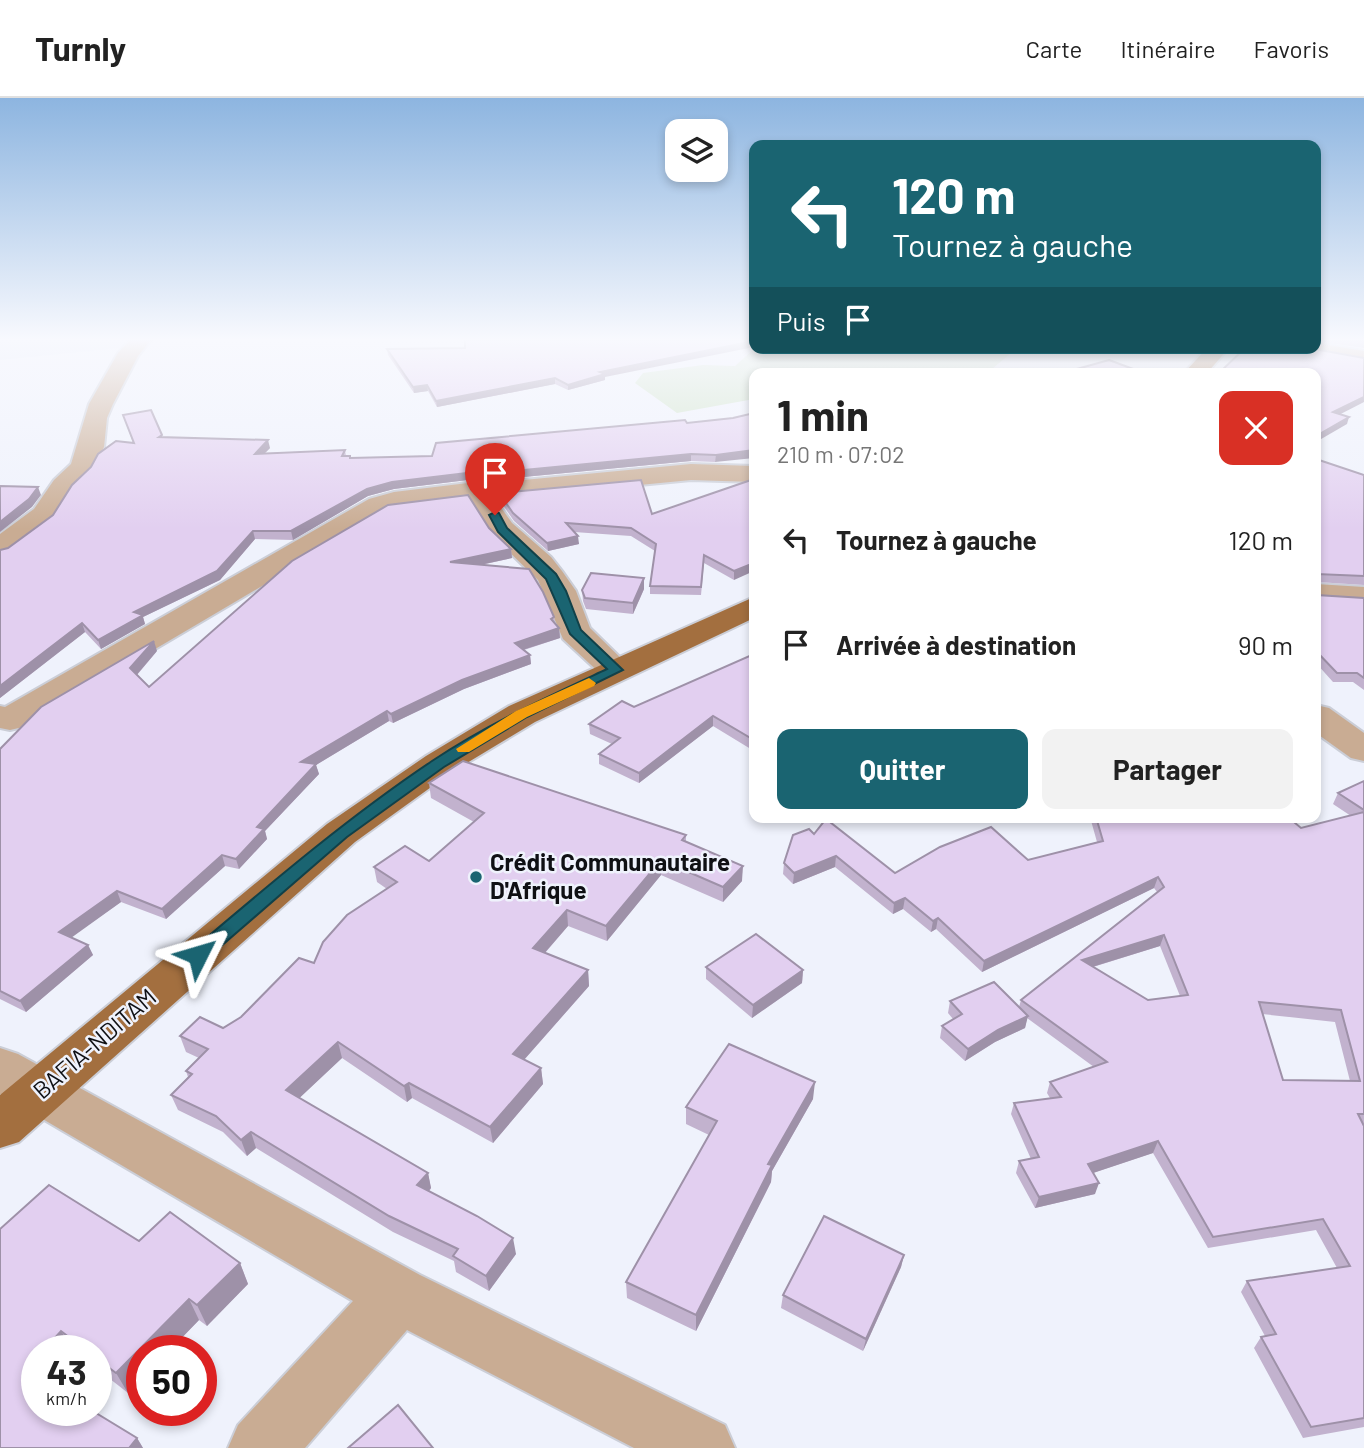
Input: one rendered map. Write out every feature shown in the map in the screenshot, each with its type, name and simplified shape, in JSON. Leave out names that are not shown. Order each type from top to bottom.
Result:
[{"type":"main road","name":"BAFIA-NDITAM","points":[[13,1095],[341,833],[439,764],[522,714],[749,608]]},
{"type":"street","points":[[0,548],[44,515],[63,486],[83,467],[91,447],[94,418],[102,403]]},
{"type":"street","points":[[3,721],[379,505],[409,497],[476,490],[691,472],[749,474]]},
{"type":"street","points":[[476,490],[502,529],[551,577],[560,591],[575,632],[616,670]]},
{"type":"street","points":[[1321,593],[1364,596]]},
{"type":"street","points":[[1321,720],[1364,750]]},
{"type":"street","points":[[13,1095],[702,1448]]},
{"type":"street","points":[[261,1448],[399,1295]]},
{"type":"green space","points":[[663,403],[732,403],[677,413]]},
{"type":"building","points":[[1321,403],[1352,403],[1333,412],[1349,417],[1321,433]]},
{"type":"building","points":[[151,410],[162,435],[159,437],[268,440],[255,454],[345,450],[342,456],[350,458],[432,456],[436,443],[685,420],[687,423],[749,414],[749,451],[482,474],[475,472],[392,482],[367,489],[291,531],[253,531],[217,571],[134,612],[143,615],[98,640],[82,623],[0,686],[0,550],[8,548],[53,515],[72,485],[91,467],[98,454],[116,441],[134,443],[123,415]]},
{"type":"building","points":[[1321,461],[1364,475],[1364,576],[1321,574]]},
{"type":"building","points":[[641,480],[652,514],[749,481],[749,565],[734,571],[704,555],[701,587],[650,586],[656,544],[631,528],[566,523],[578,536],[547,543],[513,513],[499,493]]},
{"type":"building","points":[[0,486],[38,487],[29,499],[0,522]]},
{"type":"building","points":[[468,495],[489,528],[511,549],[450,562],[529,569],[554,617],[551,619],[559,628],[515,643],[530,655],[462,680],[391,714],[387,711],[301,762],[316,764],[257,827],[264,829],[236,859],[222,855],[162,909],[117,891],[59,932],[88,945],[20,1001],[0,991],[0,749],[41,707],[154,641],[130,668],[149,687],[292,561],[388,505]]},
{"type":"building","points":[[591,573],[644,578],[633,603],[585,598],[582,590]]},
{"type":"building","points":[[1321,595],[1364,598],[1364,678],[1357,673],[1337,673],[1321,656]]},
{"type":"building","points":[[749,656],[749,737],[713,716],[639,773],[599,754],[620,738],[589,724],[622,701],[634,707]]},
{"type":"building","points":[[463,761],[686,835],[682,840],[743,866],[723,887],[661,860],[606,926],[567,910],[533,948],[588,970],[513,1054],[541,1068],[490,1127],[409,1083],[404,1086],[338,1042],[286,1090],[428,1173],[417,1185],[513,1238],[486,1276],[453,1256],[458,1249],[389,1216],[251,1132],[241,1140],[216,1116],[171,1095],[192,1074],[186,1071],[208,1049],[180,1036],[200,1017],[223,1028],[241,1017],[299,958],[314,963],[323,942],[347,915],[397,882],[374,867],[405,846],[429,861],[484,813],[429,783]]},
{"type":"building","points":[[1364,781],[1364,810],[1338,793]]},
{"type":"building","points":[[1364,812],[1364,1114],[1358,1114],[1364,1126],[1364,1418],[1311,1427],[1261,1337],[1276,1334],[1247,1281],[1350,1266],[1323,1219],[1213,1237],[1158,1141],[1088,1164],[1099,1183],[1039,1197],[1019,1161],[1039,1157],[1014,1103],[1061,1097],[1050,1082],[1107,1062],[1021,1000],[1164,887],[1158,877],[984,961],[938,918],[933,921],[905,898],[894,903],[836,856],[794,873],[784,863],[793,835],[809,829],[814,834],[823,823],[831,823],[895,873],[940,847],[991,827],[1028,860],[1103,841],[1098,823],[1295,823],[1301,828]],"holes":[[[1164,935],[1188,995],[1148,1000],[1082,960]],[[1259,1002],[1341,1010],[1360,1081],[1283,1080]]]},
{"type":"building","points":[[756,934],[803,970],[753,1005],[706,967]]},
{"type":"building","points":[[994,982],[1028,1016],[998,1030],[968,1049],[942,1026],[962,1014],[950,1001]]},
{"type":"building","points":[[729,1044],[815,1082],[768,1164],[772,1165],[696,1315],[626,1282],[717,1121],[686,1107]]},
{"type":"building","points":[[49,1185],[139,1241],[170,1212],[240,1263],[197,1305],[189,1299],[153,1335],[126,1335],[126,1363],[116,1373],[112,1370],[112,1335],[66,1335],[61,1331],[57,1335],[21,1335],[21,1426],[112,1426],[112,1423],[137,1438],[129,1448],[0,1448],[0,1229]]},
{"type":"building","points":[[824,1216],[904,1255],[866,1339],[783,1295]]},
{"type":"building","points":[[398,1405],[433,1448],[348,1448]]},
{"type":"slow traffic","points":[[464,749],[522,714],[589,683]]},
{"type":"place","name":"Crédit Communautaire D'Afrique","points":[[476,877]]},
{"type":"route","points":[[198,955],[341,833],[439,764],[522,714],[616,670],[575,632],[568,620],[560,591],[551,577],[540,563],[502,529],[495,515]]}]
